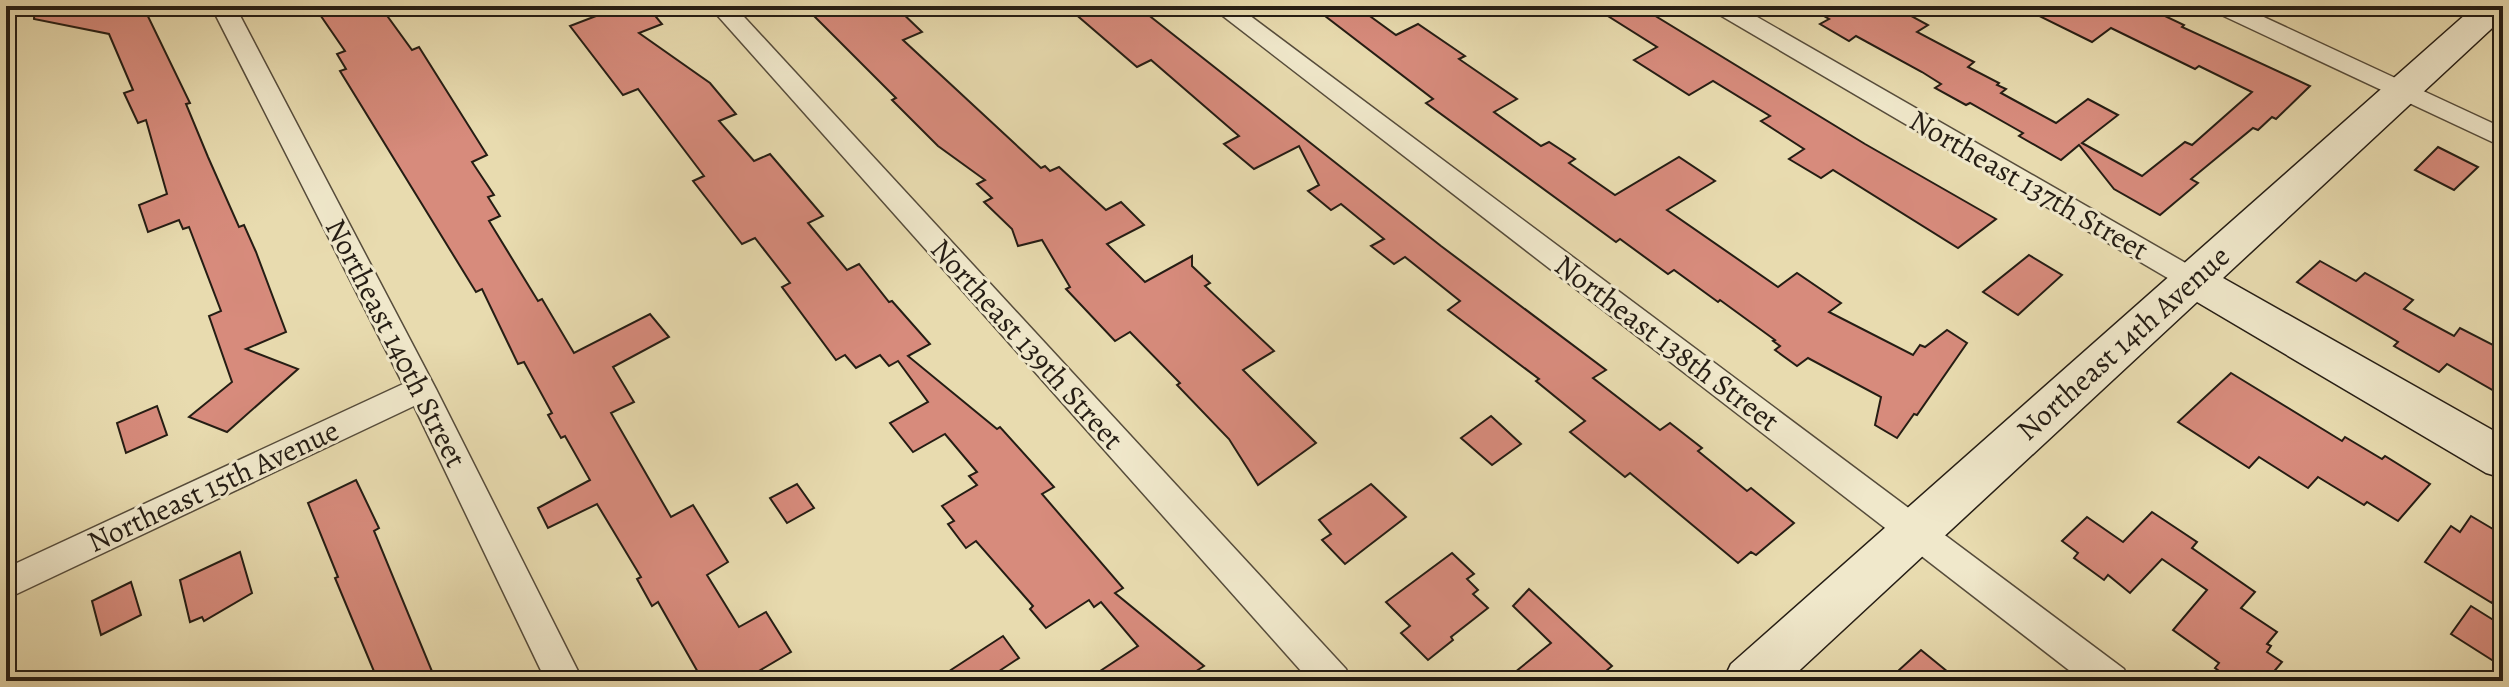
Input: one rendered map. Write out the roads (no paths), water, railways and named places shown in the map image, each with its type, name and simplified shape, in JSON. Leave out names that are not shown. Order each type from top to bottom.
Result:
[{"type":"street","name":"Northeast 140th Street","points":[[223,6],[421,389],[565,681]]},
{"type":"street","name":"Northeast 139th Street","points":[[721,6],[1333,681]]},
{"type":"street","name":"Northeast 138th Street","points":[[1222,6],[2111,681]]},
{"type":"street","name":"Northeast 137th Street","points":[[1721,6],[2503,459]]},
{"type":"street","points":[[2221,6],[2503,138]]},
{"type":"street","name":"Northeast 14th Avenue","points":[[1750,681],[2496,6]]},
{"type":"street","name":"Northeast 15th Avenue","points":[[6,584],[421,389]]}]
